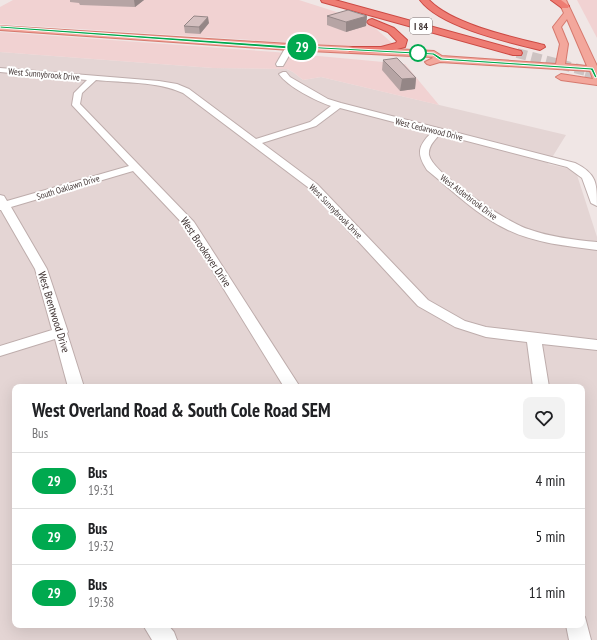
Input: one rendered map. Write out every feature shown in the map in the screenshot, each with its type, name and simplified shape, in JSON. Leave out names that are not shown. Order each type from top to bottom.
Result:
[{"type":"highway","name":"I 84","points":[[325,0],[517,53]]},
{"type":"highway","points":[[360,0],[382,6]]},
{"type":"highway","points":[[424,0],[429,7],[443,14],[510,39]]},
{"type":"highway","points":[[555,0],[565,5]]},
{"type":"highway","points":[[314,2],[361,17],[391,30],[402,40],[401,45],[396,48],[381,50],[353,50]]},
{"type":"highway","name":"I 84","points":[[428,18],[540,47]]},
{"type":"main road","points":[[565,5],[587,57],[596,72]]},
{"type":"main road","points":[[560,67],[564,44],[557,27],[565,5]]},
{"type":"main road","points":[[0,28],[290,48],[434,54],[440,59]]},
{"type":"main road","points":[[290,48],[299,53],[430,62],[440,65],[529,72],[597,82]]},
{"type":"main road","points":[[587,57],[597,58]]},
{"type":"main road","points":[[430,62],[440,59],[560,67],[596,72]]},
{"type":"street","points":[[280,64],[290,48]]},
{"type":"street","name":"West Sunnybrook Drive","points":[[0,70],[159,84],[174,86],[186,91],[313,186],[423,303],[435,311],[460,324],[486,332],[597,345]]},
{"type":"street","name":"West Cedarwood Drive","points":[[283,74],[287,79],[325,101],[571,165],[582,170],[588,176],[597,203]]},
{"type":"street","name":"West Brookover Drive","points":[[94,78],[77,93],[75,99],[76,105],[190,224],[290,384]]},
{"type":"street","points":[[255,142],[313,124],[338,105]]},
{"type":"street","name":"West Alderbrook Drive","points":[[438,131],[425,144],[424,150],[426,161],[431,168],[492,216],[512,227],[541,238],[597,246]]},
{"type":"street","name":"South Oaklawn Drive","points":[[2,203],[136,167]]},
{"type":"street","name":"West Brentwood Drive","points":[[2,203],[41,269],[61,332],[75,384]]},
{"type":"street","points":[[0,351],[61,332]]},
{"type":"street","points":[[534,337],[541,384]]},
{"type":"street","points":[[156,628],[166,640]]},
{"type":"street","points":[[578,628],[580,640]]},
{"type":"shaded area","points":[[13,0],[299,0],[349,16],[374,27],[392,43],[384,46],[345,46],[0,24],[0,7]]},
{"type":"shaded area","points":[[577,0],[597,0],[597,38]]},
{"type":"shaded area","points":[[0,32],[275,52],[405,64],[439,105],[321,77],[303,80],[287,69],[213,68],[0,52]]},
{"type":"shaded area","points":[[0,52],[213,68],[287,69],[303,80],[321,77],[566,135],[548,164],[570,169],[577,175],[597,237],[597,640],[0,640]]},
{"type":"building","points":[[348,10],[367,16],[346,22],[327,16]]},
{"type":"building","points":[[194,16],[208,17],[199,27],[184,26]]},
{"type":"building","points":[[397,58],[416,78],[402,79],[383,60]]},
{"type":"tunnel","points":[[517,53],[590,72]]},
{"type":"tunnel","points":[[586,71],[597,74]]},
{"type":"bus line","name":"29","points":[[0,28],[164,38],[290,48],[303,47],[434,54],[440,59],[593,69],[597,77]]}]
